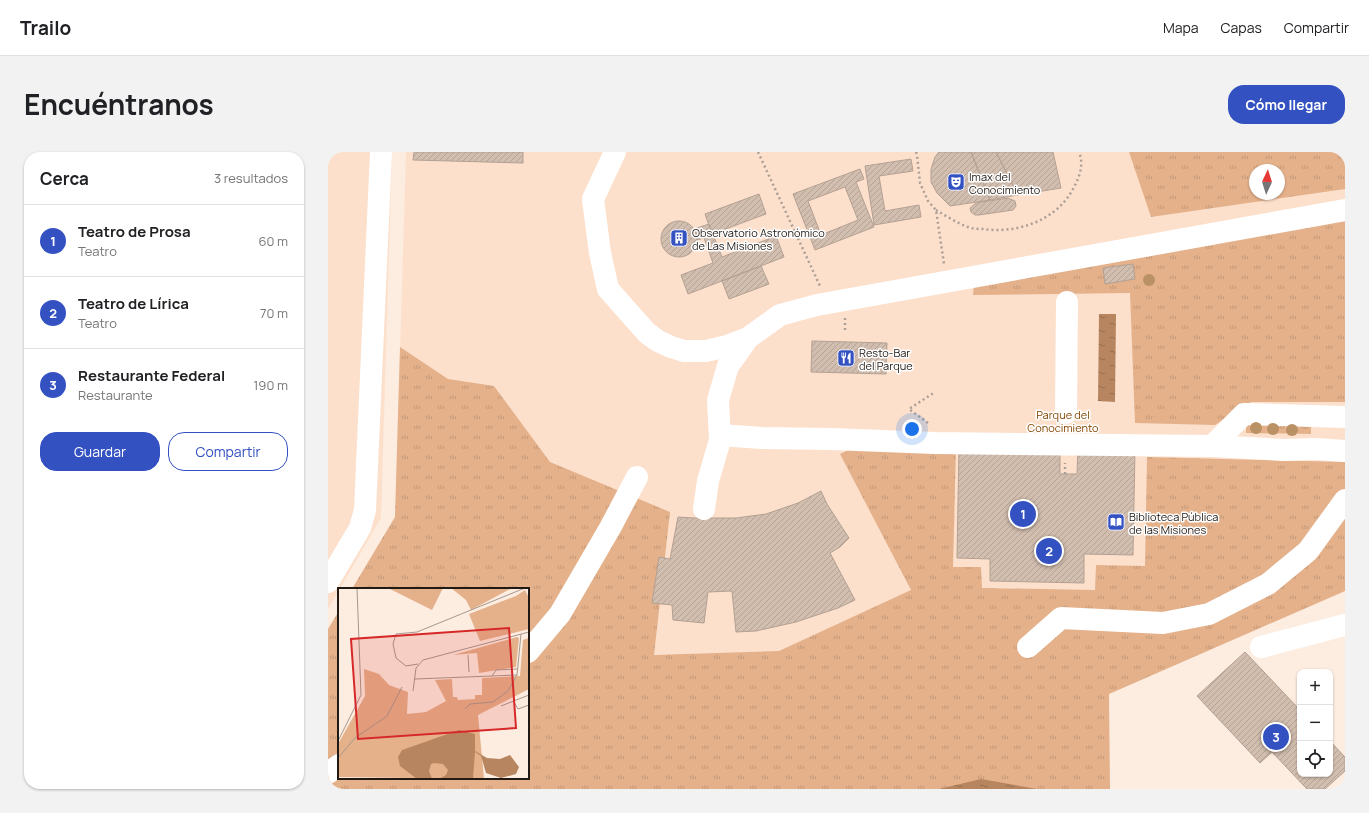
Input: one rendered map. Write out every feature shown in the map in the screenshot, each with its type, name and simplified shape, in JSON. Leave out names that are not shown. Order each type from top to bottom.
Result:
[{"type":"street","points":[[328,582],[360,528],[365,510],[380,152]]},
{"type":"street","points":[[615,152],[594,199],[600,253],[608,289],[647,334],[671,347],[684,351],[706,352],[727,346],[748,338],[780,315],[818,305],[1345,210]]},
{"type":"street","points":[[1066,412],[1067,302]]},
{"type":"street","points":[[704,509],[708,481],[720,440],[718,400],[728,366],[748,338]]},
{"type":"street","points":[[1212,446],[1244,414],[1345,417]]},
{"type":"street","points":[[720,435],[762,438],[831,438],[935,443],[1212,446],[1284,450],[1316,449],[1345,451]]},
{"type":"street","points":[[529,651],[560,614],[637,478]]},
{"type":"street","points":[[1028,647],[1061,618],[1163,623],[1209,614],[1268,584],[1308,551],[1345,500]]},
{"type":"street","points":[[1260,647],[1345,625]]},
{"type":"street","points":[[328,773],[338,767]]},
{"type":"path","points":[[758,152],[829,304]]},
{"type":"path","points":[[921,152],[917,154],[920,183],[928,201],[936,210],[950,219],[969,227],[995,231],[1012,230],[1032,224],[1048,216],[1061,206],[1071,193],[1080,174],[1081,156],[1079,152]]},
{"type":"path","points":[[936,210],[944,266],[959,280]]},
{"type":"path","points":[[934,392],[908,409],[936,428],[935,443]]},
{"type":"shaded area","points":[[328,152],[392,152],[381,518],[340,588],[338,588],[338,592],[328,609]]},
{"type":"shaded area","name":"Parque del Conocimiento","points":[[406,152],[1345,152],[1345,591],[1109,694],[529,645],[529,588],[353,588],[395,517]]},
{"type":"green space","points":[[1129,152],[1345,152],[1345,189],[1285,198],[1285,164],[1249,164],[1249,200],[1269,200],[1151,217]]},
{"type":"green space","points":[[1345,217],[1345,402],[1251,402],[1215,425],[1135,423],[1130,293],[973,295],[974,283]]},
{"type":"green space","points":[[400,347],[448,379],[494,386],[550,462],[670,512],[654,655],[779,651],[911,590],[840,454],[850,449],[956,448],[953,567],[981,567],[982,588],[1095,590],[1096,565],[1145,566],[1147,457],[1345,462],[1345,591],[1109,694],[1110,789],[328,789],[328,629],[338,613],[338,779],[529,779],[529,588],[353,588],[395,517]]},
{"type":"green space","points":[[1246,425],[1311,426],[1311,434],[1246,433]]},
{"type":"water","points":[[1099,314],[1116,314],[1115,402],[1098,401]]},
{"type":"water","points":[[981,779],[1037,789],[939,789]]},
{"type":"building","points":[[414,152],[523,152],[523,163],[413,160]]},
{"type":"building","points":[[939,152],[971,152],[990,200],[950,206],[937,193],[931,182],[931,169],[935,157]]},
{"type":"building","points":[[971,152],[996,152],[1018,195],[990,200]]},
{"type":"building","points":[[996,152],[1053,152],[1061,188],[1018,195]]},
{"type":"building","points":[[911,159],[913,171],[879,176],[885,211],[919,205],[921,217],[874,225],[865,166]]},
{"type":"building","points":[[860,169],[864,179],[856,182],[874,227],[815,250],[793,194]],"holes":[[[845,187],[858,220],[821,235],[808,201]]]},
{"type":"building","points":[[759,194],[766,214],[712,234],[705,214]]},
{"type":"building","points":[[1008,198],[1015,201],[1016,206],[1013,210],[979,215],[975,215],[971,212],[970,208],[976,203]]},
{"type":"building","name":"Observatorio Astronómico de Las Misiones","points":[[683,221],[692,226],[696,232],[696,246],[692,252],[683,257],[675,257],[666,252],[662,246],[661,235],[666,226],[672,222]]},
{"type":"building","points":[[709,224],[722,257],[776,236],[784,257],[688,294],[681,275],[713,263],[704,238],[697,240],[697,235],[694,229]]},
{"type":"building","points":[[1133,264],[1135,279],[1105,284],[1103,268]]},
{"type":"building","name":"Observatorio Astronómico de Las Misiones","points":[[761,266],[769,284],[729,299],[722,281]]},
{"type":"building","points":[[812,341],[887,343],[886,374],[811,372]]},
{"type":"building","points":[[959,447],[1060,449],[1060,474],[1077,474],[1078,448],[1135,449],[1133,555],[1084,554],[1084,583],[990,581],[990,559],[957,558]]},
{"type":"building","points":[[821,491],[827,504],[849,538],[840,547],[830,553],[855,600],[838,608],[796,622],[756,631],[736,632],[732,591],[708,592],[704,623],[673,620],[672,605],[652,603],[659,557],[670,559],[678,517],[736,518],[766,514],[798,503]]},
{"type":"building","points":[[1245,652],[1297,707],[1297,777],[1333,777],[1333,744],[1345,757],[1345,771],[1325,789],[1307,789],[1272,752],[1260,763],[1197,696]]},
{"type":"place","name":"Imax del Conocimiento","points":[[956,182]]},
{"type":"place","name":"Observatorio Astronómico de Las Misiones","points":[[679,238]]},
{"type":"place","name":"Resto-Bar del Parque","points":[[846,358]]},
{"type":"place","name":"Teatro de Prosa","points":[[1023,514]]},
{"type":"place","name":"Biblioteca Pública de las Misiones","points":[[1116,522]]},
{"type":"place","name":"Teatro de Lírica","points":[[1049,551]]},
{"type":"place","name":"Restaurante Federal","points":[[1276,737]]}]
